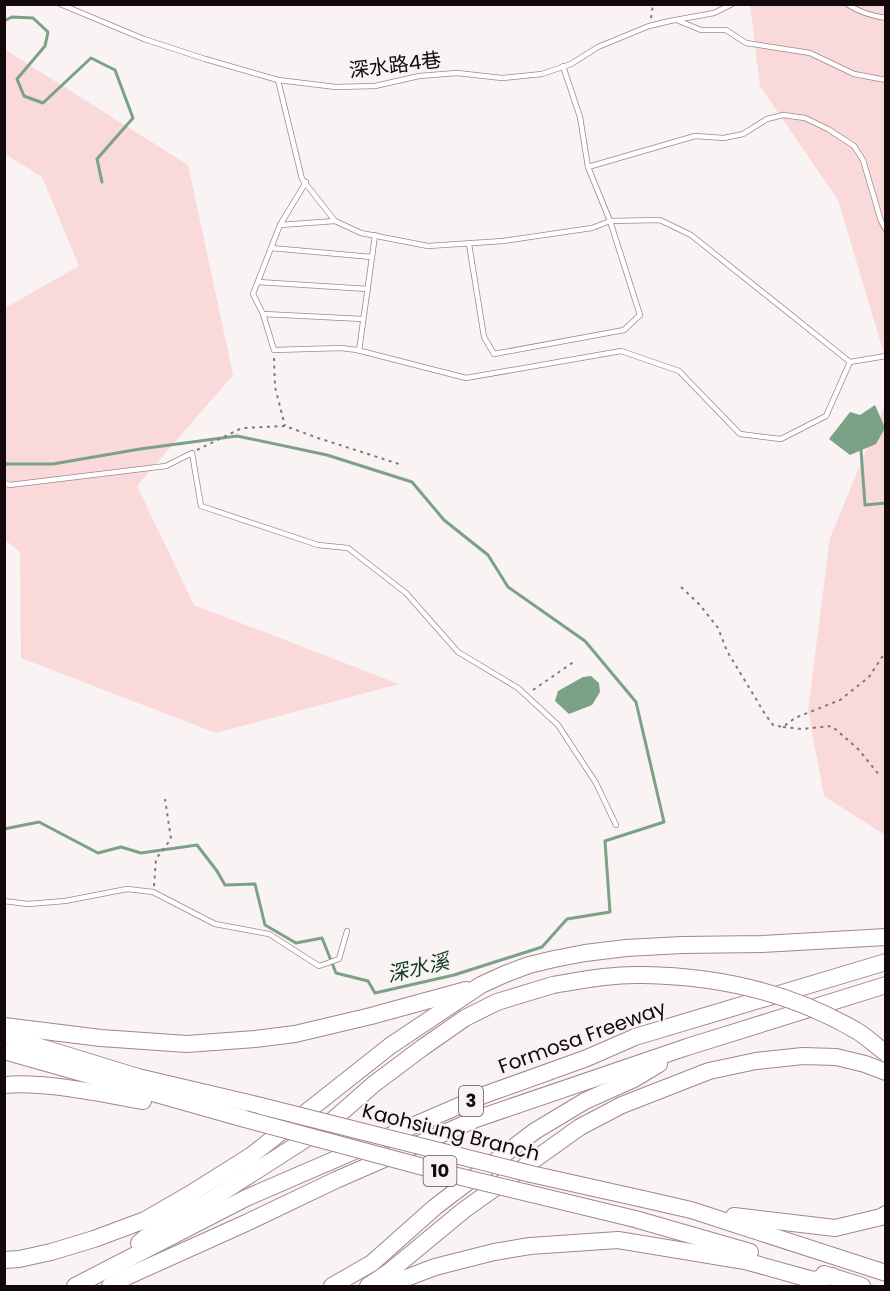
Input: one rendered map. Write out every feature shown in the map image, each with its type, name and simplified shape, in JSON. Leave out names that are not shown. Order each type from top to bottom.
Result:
[{"type":"highway","points":[[4,1026],[101,1038],[187,1044],[255,1039],[296,1034],[371,1016],[481,985],[529,965],[585,953],[682,945],[762,944],[885,937]]},
{"type":"highway","name":"Formosa Freeway","points":[[107,1279],[246,1198],[484,1095],[586,1058],[635,1037],[885,962]]},
{"type":"highway","points":[[107,1279],[146,1237],[209,1201],[326,1126],[374,1084],[465,1018],[497,1002],[553,985],[612,976],[642,975],[705,980],[756,989],[811,1007],[858,1032],[885,1053]]},
{"type":"highway","points":[[4,1260],[51,1252],[94,1239],[154,1215],[252,1155],[390,1046],[481,985]]},
{"type":"highway","name":"Formosa Freeway","points":[[75,1287],[126,1277],[336,1180],[476,1119],[687,1047],[885,986]]},
{"type":"highway","name":"Kaohsiung Branch","points":[[4,1034],[138,1077],[531,1174],[692,1210],[885,1273]]},
{"type":"highway","points":[[332,1287],[372,1263],[435,1206],[535,1131],[585,1101],[634,1079],[687,1047]]},
{"type":"highway","name":"Kaohsiung Branch","points":[[4,1052],[453,1175],[635,1219],[832,1276],[862,1287]]},
{"type":"highway","points":[[368,1287],[464,1210],[580,1127],[622,1105],[709,1071],[756,1061],[803,1056],[836,1057],[885,1072]]},
{"type":"highway","points":[[4,1085],[57,1087],[227,1114]]},
{"type":"highway","points":[[692,1210],[835,1228],[881,1217],[885,1214]]},
{"type":"highway","points":[[385,1287],[435,1267],[494,1252],[618,1240],[745,1261],[813,1280],[832,1276]]},
{"type":"lane","name":"深水路4巷","points":[[60,4],[144,39],[205,59],[278,80],[336,87],[375,86],[419,76],[457,73],[502,78],[542,74],[571,64],[598,47],[649,26],[714,13],[732,4]]},
{"type":"lane","points":[[847,4],[856,10],[885,18]]},
{"type":"lane","points":[[677,20],[700,30],[726,30],[746,43],[810,53],[854,74],[885,80]]},
{"type":"lane","points":[[469,244],[484,337],[494,354],[624,330],[639,315],[610,221],[588,166],[580,117],[563,66]]},
{"type":"lane","points":[[278,80],[303,179],[336,221],[361,233],[428,246],[503,241],[592,228],[610,221],[660,220],[691,236],[850,362],[885,356]]},
{"type":"lane","points":[[588,166],[694,136],[724,138],[743,134],[767,119],[783,115],[805,118],[828,129],[854,146],[863,160],[885,230]]},
{"type":"lane","points":[[306,182],[280,225],[253,294],[263,314],[274,350],[340,348],[466,378],[621,351],[679,370],[740,434],[781,439],[826,416],[850,362]]},
{"type":"lane","points":[[280,225],[336,221]]},
{"type":"lane","points":[[358,351],[375,235]]},
{"type":"lane","points":[[271,248],[372,257]]},
{"type":"lane","points":[[258,282],[368,289]]},
{"type":"lane","points":[[263,314],[363,319]]},
{"type":"lane","points":[[4,483],[10,485],[166,466],[192,453],[201,506],[318,545],[348,548],[405,593],[458,652],[518,688],[558,725],[596,783],[615,825]]},
{"type":"lane","points":[[4,901],[28,904],[65,901],[127,889],[153,892],[215,924],[269,934],[319,966],[339,959],[347,931]]},
{"type":"path","points":[[649,26],[652,4]]},
{"type":"path","points":[[274,350],[275,387],[285,426]]},
{"type":"path","points":[[192,453],[242,428],[285,426],[399,464]]},
{"type":"path","points":[[681,587],[700,605],[718,628],[727,651],[773,725],[802,729],[832,726],[859,750],[880,776]]},
{"type":"path","points":[[783,727],[795,718],[840,700],[869,677],[885,651]]},
{"type":"path","points":[[525,695],[575,661]]},
{"type":"path","points":[[153,892],[156,859],[171,839],[165,799]]},
{"type":"shaded area","points":[[750,5],[885,5],[885,357],[838,200],[760,86]]},
{"type":"shaded area","points":[[4,49],[188,165],[233,375],[137,486],[194,605],[399,684],[216,733],[21,658],[20,552],[4,539],[5,308],[79,266],[42,177],[5,154]]},
{"type":"shaded area","points":[[875,405],[885,428],[876,444],[850,455],[829,439],[850,412],[860,415]]},
{"type":"shaded area","points":[[885,405],[885,835],[824,796],[808,710],[830,538]]},
{"type":"shaded area","points":[[591,676],[599,683],[600,692],[592,705],[569,714],[555,701],[558,691],[583,677]]},
{"type":"waterway","points":[[4,21],[12,17],[33,18],[48,32],[45,46],[17,79],[24,96],[43,103],[91,58],[115,70],[133,118],[97,159],[102,182]]},
{"type":"waterway","name":"深水溪","points":[[4,464],[53,464],[237,436],[327,455],[412,482],[444,520],[488,555],[508,587],[585,641],[636,702],[664,822],[605,841],[610,912],[567,919],[542,947],[454,975],[375,993],[368,981],[336,973],[322,938],[296,943],[265,925],[255,884],[225,885],[197,845],[141,853],[121,847],[98,853],[39,822],[4,829]]},
{"type":"waterway","points":[[861,450],[865,505],[886,503]]}]
